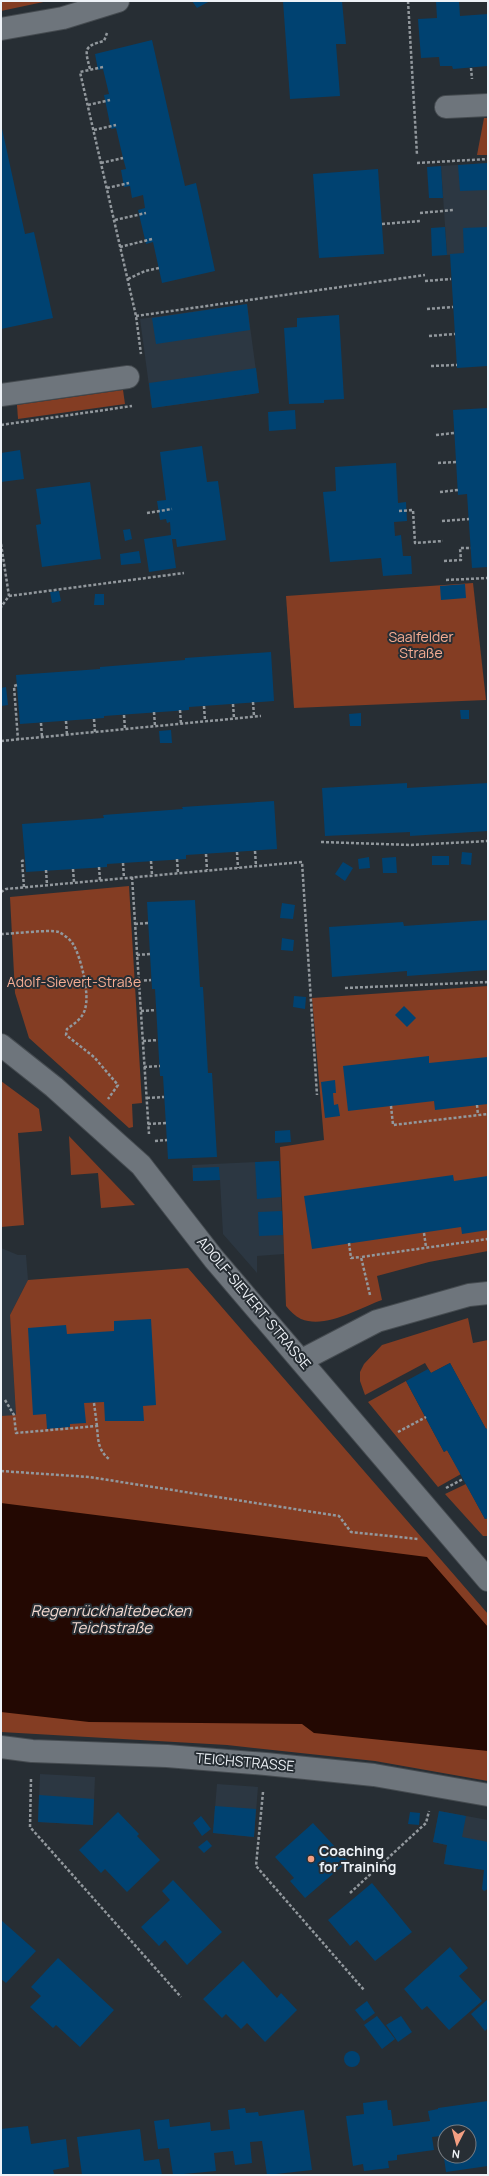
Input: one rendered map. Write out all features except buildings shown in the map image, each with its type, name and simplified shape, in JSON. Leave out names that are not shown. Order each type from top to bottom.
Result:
[{"type":"street","points":[[1,29],[63,18],[111,4]]},
{"type":"street","points":[[446,107],[488,105]]},
{"type":"street","points":[[1,395],[128,377]]},
{"type":"street","name":"ADOLF-SIEVERT-STRASSE","points":[[1,1046],[54,1087],[141,1165],[214,1259],[374,1444],[454,1542],[488,1580]]},
{"type":"street","points":[[302,1360],[377,1321],[469,1295],[488,1293]]},
{"type":"street","name":"TEICHSTRASSE","points":[[1,1748],[32,1751],[167,1756],[266,1764],[374,1775],[488,1795]]},
{"type":"path","points":[[408,1],[417,155]]},
{"type":"path","points":[[90,69],[86,52],[87,48],[91,44],[104,41],[109,25],[111,4]]},
{"type":"path","points":[[103,67],[80,72],[136,316],[142,360]]},
{"type":"path","points":[[88,105],[110,100]]},
{"type":"path","points":[[94,130],[116,125]]},
{"type":"path","points":[[101,163],[123,158]]},
{"type":"path","points":[[417,163],[488,159]]},
{"type":"path","points":[[107,188],[129,183]]},
{"type":"path","points":[[420,213],[453,210]]},
{"type":"path","points":[[114,220],[146,213]]},
{"type":"path","points":[[382,224],[421,221]]},
{"type":"path","points":[[120,247],[152,239]]},
{"type":"path","points":[[128,279],[145,271],[159,268]]},
{"type":"path","points":[[136,316],[425,275]]},
{"type":"path","points":[[425,281],[452,279]]},
{"type":"path","points":[[427,308],[453,307]]},
{"type":"path","points":[[429,336],[455,334]]},
{"type":"path","points":[[431,366],[457,365]]},
{"type":"path","points":[[1,426],[132,406]]},
{"type":"path","points":[[436,435],[454,433]]},
{"type":"path","points":[[438,463],[456,462]]},
{"type":"path","points":[[440,492],[458,490]]},
{"type":"path","points":[[147,513],[172,509]]},
{"type":"path","points":[[399,511],[413,510],[414,543],[443,541]]},
{"type":"path","points":[[442,521],[469,519]]},
{"type":"path","points":[[1,544],[9,596],[1,607]]},
{"type":"path","points":[[444,561],[461,560],[460,548],[471,548]]},
{"type":"path","points":[[9,596],[184,573]]},
{"type":"path","points":[[446,580],[488,578]]},
{"type":"path","points":[[17,685],[14,686],[18,740]]},
{"type":"path","points":[[253,702],[254,716]]},
{"type":"path","points":[[233,704],[234,718]]},
{"type":"path","points":[[204,706],[205,721]]},
{"type":"path","points":[[180,710],[181,724]]},
{"type":"path","points":[[154,712],[155,726]]},
{"type":"path","points":[[124,714],[125,729]]},
{"type":"path","points":[[1,741],[261,716]]},
{"type":"path","points":[[94,718],[95,732]]},
{"type":"path","points":[[66,721],[67,734]]},
{"type":"path","points":[[41,723],[42,738]]},
{"type":"path","points":[[321,842],[411,844],[488,841]]},
{"type":"path","points":[[255,851],[256,866]]},
{"type":"path","points":[[237,852],[238,868]]},
{"type":"path","points":[[206,854],[207,870]]},
{"type":"path","points":[[177,859],[178,873]]},
{"type":"path","points":[[24,887],[22,861],[25,860]]},
{"type":"path","points":[[151,861],[152,875]]},
{"type":"path","points":[[1,892],[6,889],[74,882],[302,862],[317,1095]]},
{"type":"path","points":[[123,863],[124,878]]},
{"type":"path","points":[[99,867],[100,880]]},
{"type":"path","points":[[73,869],[74,882]]},
{"type":"path","points":[[46,870],[47,885]]},
{"type":"path","points":[[132,877],[149,1141],[167,1140]]},
{"type":"path","points":[[135,924],[148,923]]},
{"type":"path","points":[[1,934],[51,930],[66,937],[73,944],[84,975],[87,1002],[85,1011],[78,1020],[67,1029],[66,1035],[94,1057],[118,1085],[91,1120]]},
{"type":"path","points":[[137,955],[150,954]]},
{"type":"path","points":[[139,981],[151,980]]},
{"type":"path","points":[[345,988],[488,982]]},
{"type":"path","points":[[141,1011],[156,1010]]},
{"type":"path","points":[[143,1041],[158,1040]]},
{"type":"path","points":[[144,1067],[160,1066]]},
{"type":"path","points":[[146,1098],[164,1097]]},
{"type":"path","points":[[477,1105],[478,1115]]},
{"type":"path","points":[[391,1106],[393,1125],[488,1114]]},
{"type":"path","points":[[148,1124],[166,1123]]},
{"type":"path","points":[[424,1233],[426,1247]]},
{"type":"path","points":[[350,1243],[351,1258],[488,1239]]},
{"type":"path","points":[[361,1257],[377,1321]]},
{"type":"path","points":[[5,1400],[14,1415],[16,1433],[97,1426]]},
{"type":"path","points":[[94,1403],[100,1447],[103,1454],[109,1459]]},
{"type":"path","points":[[374,1444],[426,1417]]},
{"type":"path","points":[[1,1471],[89,1477],[339,1516],[351,1532],[454,1542]]},
{"type":"path","points":[[32,1751],[30,1827],[181,1996]]},
{"type":"path","points":[[266,1764],[256,1866],[364,1990]]},
{"type":"path","points":[[350,1893],[426,1823],[436,1786]]},
{"type":"shaded area","points":[[488,163],[488,252],[447,255],[441,166]]},
{"type":"shaded area","points":[[247,304],[259,393],[152,408],[140,319]]},
{"type":"shaded area","points":[[279,1161],[284,1254],[257,1256],[257,1273],[223,1234],[220,1180],[193,1181],[192,1165]]},
{"type":"shaded area","points":[[1,1248],[18,1255],[26,1255],[28,1280],[10,1315],[16,1415],[1,1417]]},
{"type":"shaded area","points":[[40,1774],[95,1777],[93,1825],[38,1822]]},
{"type":"shaded area","points":[[217,1784],[258,1787],[254,1837],[213,1833]]},
{"type":"shaded area","points":[[439,1811],[488,1820],[488,1870],[444,1864],[447,1845],[433,1842]]},
{"type":"green space","points":[[1,1],[48,1],[1,11]]},
{"type":"green space","points":[[484,118],[488,118],[488,155],[477,155]]},
{"type":"green space","points":[[123,390],[125,404],[18,419],[17,405]]},
{"type":"green space","name":"Saalfelder Straße","points":[[473,583],[486,700],[294,708],[286,596]]},
{"type":"green space","name":"Adolf-Sievert-Straße","points":[[129,886],[142,1103],[132,1104],[133,1127],[129,1128],[29,1038],[15,993],[10,897]]},
{"type":"green space","points":[[488,986],[488,1251],[429,1262],[377,1276],[382,1300],[332,1319],[311,1321],[299,1318],[286,1306],[280,1147],[324,1140],[312,998]]},
{"type":"green space","points":[[1,1081],[39,1109],[42,1131],[18,1133],[24,1225],[1,1227]]},
{"type":"green space","points":[[69,1136],[135,1205],[101,1208],[98,1173],[71,1175]]},
{"type":"green space","points":[[188,1268],[488,1614],[488,1781],[375,1761],[227,1745],[1,1732],[1,1416],[16,1415],[10,1315],[28,1280]]},
{"type":"green space","points":[[468,1318],[473,1343],[488,1340],[488,1428],[486,1429],[450,1363],[431,1373],[425,1363],[365,1395],[360,1381],[360,1372],[364,1364],[382,1345]]},
{"type":"green space","points":[[406,1381],[444,1452],[447,1450],[461,1474],[438,1487],[368,1402]]},
{"type":"green space","points":[[466,1484],[485,1519],[488,1518],[488,1536],[483,1536],[445,1494]]},
{"type":"water","name":"Regenrückhaltebecken Teichstraße","points":[[1,1503],[427,1557],[488,1627],[488,1751],[314,1733],[302,1724],[89,1722],[1,1712]]},
{"type":"place","name":"Coaching for Training","points":[[311,1859]]}]
